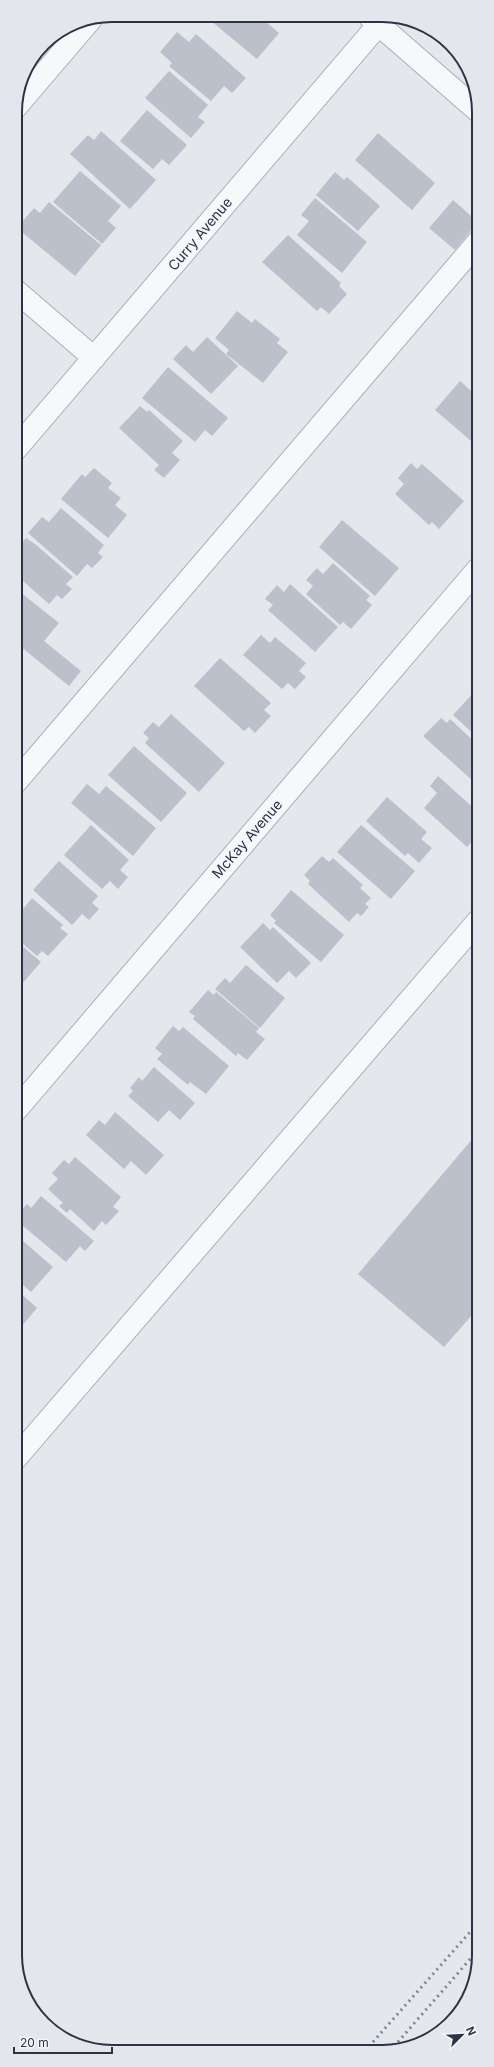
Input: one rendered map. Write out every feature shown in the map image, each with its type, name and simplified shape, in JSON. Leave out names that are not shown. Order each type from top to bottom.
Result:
[{"type":"street","name":"Curry Avenue","points":[[22,442],[375,22]]},
{"type":"street","points":[[381,22],[471,105]]},
{"type":"street","points":[[23,98],[85,27]]},
{"type":"street","points":[[22,775],[472,249]]},
{"type":"street","points":[[22,296],[94,358]]},
{"type":"street","name":"McKay Avenue","points":[[22,1103],[472,576]]},
{"type":"street","points":[[22,1451],[472,928]]},
{"type":"building","points":[[212,22],[266,22],[279,33],[257,59]]},
{"type":"building","points":[[177,32],[189,42],[196,34],[246,78],[232,93],[224,86],[211,101],[169,66],[172,63],[160,52]]},
{"type":"building","points":[[169,71],[208,105],[198,117],[205,122],[191,138],[145,98]]},
{"type":"building","points":[[147,110],[187,145],[169,165],[162,159],[153,169],[120,141]]},
{"type":"building","points":[[101,131],[156,180],[130,209],[70,154],[88,135],[94,140]]},
{"type":"building","points":[[378,133],[435,183],[412,210],[355,160]]},
{"type":"building","points":[[80,171],[121,206],[108,221],[116,228],[102,244],[53,202]]},
{"type":"building","points":[[335,172],[344,180],[347,177],[380,206],[358,231],[316,195]]},
{"type":"building","points":[[315,198],[367,242],[342,273],[297,235],[309,221],[301,215]]},
{"type":"building","points":[[453,200],[472,217],[472,229],[455,250],[429,228]]},
{"type":"building","points":[[49,202],[101,245],[75,276],[22,232],[22,222],[34,208],[40,213]]},
{"type":"building","points":[[288,235],[341,283],[339,286],[347,294],[329,314],[321,307],[317,311],[262,262]]},
{"type":"building","points":[[237,311],[252,323],[255,319],[280,339],[277,343],[288,352],[263,383],[226,354],[229,350],[215,338]]},
{"type":"building","points":[[207,337],[238,366],[211,394],[173,359],[186,345],[193,352]]},
{"type":"building","points":[[168,367],[228,418],[212,436],[205,430],[195,442],[142,398]]},
{"type":"building","points":[[460,381],[472,392],[472,442],[435,410]]},
{"type":"building","points":[[140,406],[147,412],[149,410],[183,441],[172,453],[180,460],[164,478],[154,470],[159,465],[119,428]]},
{"type":"building","points":[[411,463],[417,469],[422,464],[464,501],[439,529],[432,522],[429,525],[395,494],[404,484],[398,478]]},
{"type":"building","points":[[94,468],[112,483],[108,488],[121,498],[115,505],[127,515],[108,538],[61,499],[82,474],[85,477]]},
{"type":"building","points":[[61,508],[104,545],[98,553],[103,557],[92,568],[87,564],[77,576],[28,533],[42,517],[49,522]]},
{"type":"building","points":[[342,520],[399,568],[375,596],[319,547]]},
{"type":"building","points":[[26,538],[35,544],[73,577],[66,584],[72,589],[62,599],[57,595],[49,604],[22,580],[22,542]]},
{"type":"building","points":[[333,563],[370,596],[366,600],[372,605],[351,629],[343,622],[340,625],[306,594],[313,586],[306,580],[317,568],[323,574]]},
{"type":"building","points":[[290,584],[338,627],[315,652],[268,610],[273,605],[265,599],[277,585],[284,592]]},
{"type":"building","points":[[22,594],[59,623],[44,641],[81,671],[69,686],[22,648]]},
{"type":"building","points":[[261,635],[270,643],[275,637],[306,663],[299,671],[306,677],[295,689],[288,683],[282,689],[243,655]]},
{"type":"building","points":[[220,658],[271,703],[264,710],[271,716],[255,733],[249,727],[244,731],[194,686]]},
{"type":"building","points":[[472,694],[472,732],[453,715]]},
{"type":"building","points":[[171,714],[225,763],[199,792],[145,743],[149,738],[143,733],[153,722],[159,727]]},
{"type":"building","points":[[441,718],[447,723],[450,719],[472,739],[472,780],[423,736]]},
{"type":"building","points":[[134,746],[187,793],[161,822],[108,775]]},
{"type":"building","points":[[438,776],[472,807],[472,842],[467,847],[424,808],[437,793],[430,786]]},
{"type":"building","points":[[87,784],[99,794],[106,786],[156,828],[133,856],[71,803]]},
{"type":"building","points":[[387,797],[427,832],[421,839],[432,848],[419,863],[408,853],[405,856],[366,821]]},
{"type":"building","points":[[91,825],[129,860],[120,870],[128,877],[118,889],[110,881],[102,889],[64,855]]},
{"type":"building","points":[[361,825],[415,871],[391,899],[337,852]]},
{"type":"building","points":[[322,856],[329,862],[333,858],[363,885],[360,888],[371,898],[365,904],[369,907],[361,916],[357,913],[349,922],[308,884],[310,881],[304,875]]},
{"type":"building","points":[[59,861],[98,896],[92,903],[99,909],[89,920],[82,914],[72,925],[33,890]]},
{"type":"building","points":[[291,890],[344,935],[321,962],[274,923],[276,921],[270,915]]},
{"type":"building","points":[[32,898],[63,925],[60,928],[68,934],[48,956],[42,951],[37,956],[22,943],[22,906],[24,908]]},
{"type":"building","points":[[263,923],[270,930],[273,927],[311,963],[296,978],[289,971],[277,983],[240,947]]},
{"type":"building","points":[[22,946],[41,962],[22,984]]},
{"type":"building","points":[[246,965],[285,998],[260,1028],[215,989],[225,978],[230,983]]},
{"type":"building","points":[[208,990],[214,995],[216,992],[259,1028],[256,1032],[265,1039],[247,1060],[238,1053],[236,1056],[193,1019],[195,1016],[189,1012]]},
{"type":"building","points":[[173,1026],[179,1031],[183,1027],[229,1066],[206,1094],[190,1082],[188,1085],[157,1059],[162,1054],[155,1048]]},
{"type":"building","points":[[154,1067],[195,1103],[180,1120],[169,1110],[158,1122],[128,1096],[133,1091],[130,1088],[139,1077],[142,1081]]},
{"type":"building","points":[[115,1112],[164,1155],[146,1175],[131,1161],[124,1169],[86,1135],[99,1120],[105,1125]]},
{"type":"building","points":[[472,1139],[472,1315],[444,1347],[358,1274]]},
{"type":"building","points":[[75,1157],[121,1197],[113,1207],[119,1211],[106,1225],[102,1221],[94,1231],[70,1209],[67,1213],[59,1206],[63,1203],[48,1189],[58,1179],[52,1173],[64,1160],[69,1164]]},
{"type":"building","points":[[41,1196],[94,1241],[85,1251],[80,1246],[66,1262],[22,1225],[22,1209],[27,1204],[31,1208]]},
{"type":"building","points":[[22,1240],[53,1267],[31,1292],[22,1284]]},
{"type":"building","points":[[22,1294],[37,1308],[22,1326]]},
{"type":"railway","points":[[370,2045],[472,1930]]},
{"type":"railway","points":[[397,2044],[472,1957]]}]
